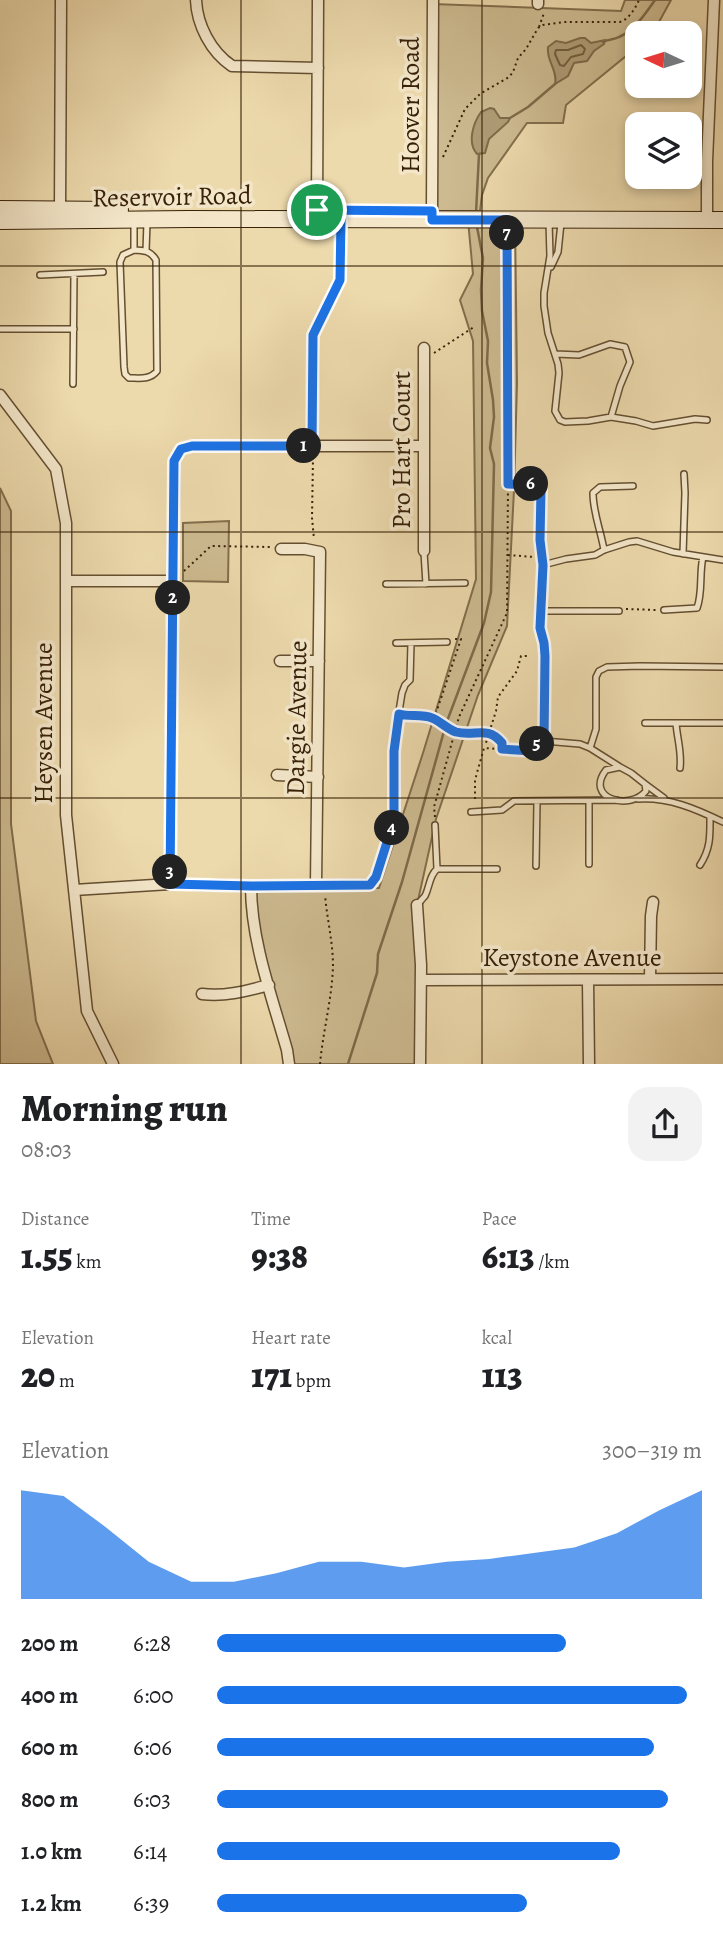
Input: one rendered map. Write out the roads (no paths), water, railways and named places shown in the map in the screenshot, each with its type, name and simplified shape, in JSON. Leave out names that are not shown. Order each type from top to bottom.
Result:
[{"type":"main road","name":"Reservoir Road","points":[[0,209],[141,221],[317,215],[341,219],[432,215]]},
{"type":"main road","name":"Reservoir Road","points":[[0,221],[60,216],[432,215],[555,220],[715,216]]},
{"type":"main road","name":"Reservoir Road","points":[[497,217],[715,216]]},
{"type":"street","points":[[60,216],[61,0]]},
{"type":"street","points":[[196,0],[201,28],[219,55],[232,66],[318,68]]},
{"type":"street","points":[[317,215],[318,0]]},
{"type":"street","name":"Hoover Road","points":[[432,215],[433,0]]},
{"type":"street","points":[[714,0],[707,161],[715,216]]},
{"type":"street","points":[[312,446],[313,335]]},
{"type":"street","name":"Pro Hart Court","points":[[424,353],[424,551]]},
{"type":"street","name":"Heysen Avenue","points":[[0,395],[56,470],[66,523],[66,815],[87,1011],[113,1064]]},
{"type":"street","points":[[170,884],[174,461],[181,449],[192,446],[423,446]]},
{"type":"street","name":"Dargie Avenue","points":[[281,549],[316,551],[321,885]]},
{"type":"street","points":[[66,581],[173,581]]},
{"type":"street","points":[[280,661],[319,661]]},
{"type":"street","points":[[276,775],[318,777]]},
{"type":"street","points":[[74,890],[170,884],[370,885]]},
{"type":"street","points":[[251,886],[256,930],[289,1064]]},
{"type":"street","points":[[650,979],[653,902]]},
{"type":"street","points":[[417,905],[421,965],[420,1064]]},
{"type":"street","name":"Keystone Avenue","points":[[421,980],[723,979]]},
{"type":"street","points":[[588,980],[589,1064]]},
{"type":"street","points":[[202,994],[232,995],[268,985]]},
{"type":"lane","points":[[549,272],[558,252],[555,220]]},
{"type":"lane","points":[[555,220],[544,306],[559,373],[555,411],[560,419],[571,422],[611,417],[653,426],[695,419],[707,420]]},
{"type":"lane","points":[[134,250],[141,221]]},
{"type":"lane","points":[[141,221],[146,251]]},
{"type":"lane","points":[[134,250],[152,253],[156,260],[157,371],[147,378],[129,378],[124,367],[120,261],[134,250]]},
{"type":"lane","points":[[40,275],[103,272]]},
{"type":"lane","points":[[74,274],[74,384]]},
{"type":"lane","points":[[0,329],[74,329]]},
{"type":"lane","points":[[556,354],[579,355],[610,344],[625,347],[630,362],[611,417]]},
{"type":"lane","points":[[683,554],[684,474]]},
{"type":"lane","points":[[604,550],[593,509],[593,494],[600,486],[633,486]]},
{"type":"lane","points":[[541,490],[540,540],[543,561],[540,628],[545,656],[544,741],[580,744],[590,748],[670,801]]},
{"type":"lane","points":[[543,561],[595,555],[637,541],[683,554],[723,560]]},
{"type":"lane","points":[[424,551],[426,584]]},
{"type":"lane","points":[[664,610],[697,608],[703,558]]},
{"type":"lane","points":[[386,584],[465,583]]},
{"type":"lane","points":[[540,611],[619,611]]},
{"type":"lane","points":[[396,643],[447,642]]},
{"type":"lane","points":[[370,885],[376,877],[394,820],[394,751],[402,693],[410,680],[411,643]]},
{"type":"lane","points":[[590,748],[596,729],[596,677],[599,671],[607,667],[723,667]]},
{"type":"lane","points":[[645,723],[723,723]]},
{"type":"lane","points":[[676,723],[681,752],[680,768]]},
{"type":"lane","points":[[589,802],[597,799],[601,788],[602,765],[597,753]]},
{"type":"lane","points":[[602,775],[606,770],[620,767]]},
{"type":"lane","points":[[632,800],[643,795],[646,791],[645,784]]},
{"type":"lane","points":[[601,788],[604,796],[617,800]]},
{"type":"lane","points":[[471,812],[502,810],[514,801],[659,799],[723,822]]},
{"type":"lane","points":[[536,866],[537,802]]},
{"type":"lane","points":[[589,802],[589,864]]},
{"type":"lane","points":[[701,865],[707,855],[710,816]]},
{"type":"lane","points":[[435,825],[437,869]]},
{"type":"lane","points":[[417,905],[429,885],[430,876],[437,869],[497,869]]},
{"type":"water","points":[[580,38],[591,43],[605,40],[587,61],[574,63],[568,76],[555,84],[548,47],[556,41],[566,43]]},
{"type":"water","points":[[494,109],[500,118],[510,118],[489,139],[485,153],[477,154],[472,144],[474,127],[481,112]]},
{"type":"waterway","points":[[603,42],[630,31],[655,0]]},
{"type":"waterway","points":[[510,118],[555,84]]},
{"type":"waterway","points":[[476,213],[479,154]]},
{"type":"waterway","points":[[348,1064],[377,973],[378,954],[402,882],[446,724],[484,623],[491,592],[494,464],[490,448],[494,417],[487,363],[488,341],[482,311],[483,258],[477,227]]}]
